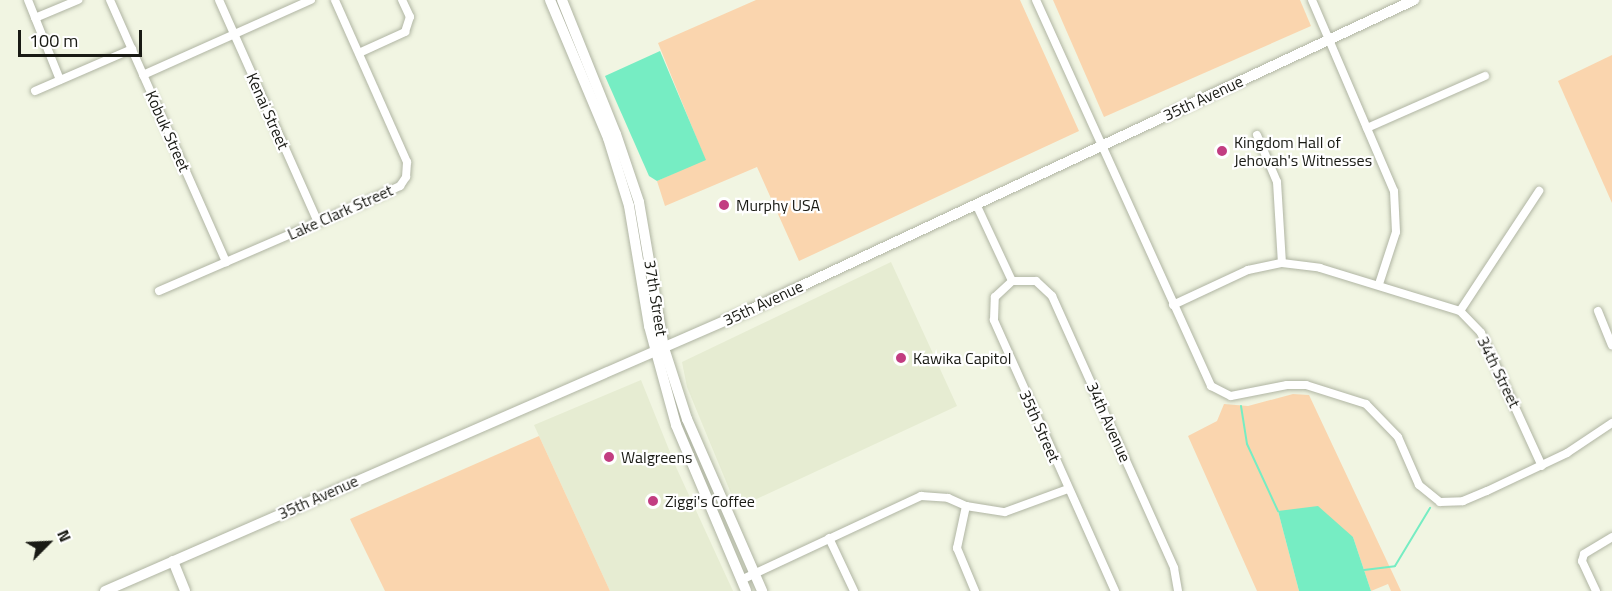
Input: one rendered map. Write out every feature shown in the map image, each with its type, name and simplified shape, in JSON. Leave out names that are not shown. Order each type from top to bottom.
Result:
[{"type":"main road","name":"37th Street","points":[[550,0],[608,138],[629,206],[676,424],[746,591]]},
{"type":"main road","name":"37th Street","points":[[561,0],[616,134],[639,202],[660,350],[687,419],[762,591]]},
{"type":"main road","name":"35th Avenue","points":[[105,591],[660,350],[1414,0]]},
{"type":"main road","points":[[173,561],[185,591]]},
{"type":"street","points":[[28,0],[60,80]]},
{"type":"street","points":[[35,18],[78,0]]},
{"type":"street","name":"Kobuk Street","points":[[110,0],[226,262]]},
{"type":"street","name":"Kenai Street","points":[[219,0],[318,222]]},
{"type":"street","points":[[143,75],[311,0]]},
{"type":"street","name":"Lake Clark Street","points":[[159,291],[400,186],[408,170],[335,0]]},
{"type":"street","points":[[359,53],[405,32],[410,17],[402,0]]},
{"type":"street","points":[[1036,0],[1211,386],[1231,396],[1287,385],[1306,386],[1365,404],[1398,437],[1419,485],[1440,502],[1463,501],[1542,466],[1612,423]]},
{"type":"street","points":[[1173,305],[1248,270],[1282,263],[1320,268],[1379,284],[1396,232],[1397,207],[1390,180],[1312,0]]},
{"type":"street","points":[[35,91],[132,49]]},
{"type":"street","points":[[1367,128],[1485,76]]},
{"type":"street","points":[[1257,135],[1277,182],[1282,263]]},
{"type":"street","points":[[1460,311],[1539,191]]},
{"type":"street","points":[[976,204],[1012,281]]},
{"type":"street","name":"35th Street","points":[[1012,281],[995,297],[994,320],[1068,489]]},
{"type":"street","name":"34th Avenue","points":[[1012,281],[1036,281],[1052,296],[1174,568],[1178,591]]},
{"type":"street","name":"34th Street","points":[[1379,284],[1460,311],[1481,333],[1542,466]]},
{"type":"street","points":[[1598,311],[1612,345]]},
{"type":"street","points":[[741,580],[921,496],[948,498],[966,506],[1016,511],[1068,489],[1115,591]]},
{"type":"street","points":[[966,506],[957,548],[975,591]]},
{"type":"street","points":[[1596,591],[1582,561],[1584,554],[1612,537]]},
{"type":"street","points":[[829,538],[854,591]]},
{"type":"shaded area","points":[[756,0],[1020,0],[1079,131],[799,261],[757,167],[665,206],[657,181],[705,159],[658,43]]},
{"type":"shaded area","points":[[1053,0],[1300,0],[1311,26],[1104,117]]},
{"type":"shaded area","points":[[660,51],[706,160],[657,181],[649,176],[605,76]]},
{"type":"shaded area","points":[[1612,55],[1612,203],[1558,81]]},
{"type":"shaded area","points":[[891,262],[957,406],[737,508],[687,387],[682,362]]},
{"type":"shaded area","points":[[641,380],[676,467],[733,591],[610,591],[534,425]]},
{"type":"shaded area","points":[[1293,394],[1309,395],[1401,591],[1391,591],[1388,584],[1371,591],[1353,537],[1278,511],[1299,591],[1257,591],[1188,436],[1217,421],[1224,404],[1248,406]]},
{"type":"shaded area","points":[[539,436],[610,591],[385,591],[350,519]]},
{"type":"shaded area","points":[[1318,506],[1353,537],[1371,591],[1299,591],[1278,511]]},
{"type":"waterway","points":[[1241,406],[1247,444],[1278,511]]},
{"type":"waterway","points":[[1364,570],[1395,566],[1430,508]]},
{"type":"place","name":"Kingdom Hall of Jehovah's Witnesses","points":[[1222,151]]},
{"type":"place","name":"Murphy USA","points":[[724,205]]},
{"type":"place","name":"Kawika Capitol","points":[[901,358]]},
{"type":"place","name":"Walgreens","points":[[609,457]]},
{"type":"place","name":"Ziggi's Coffee","points":[[653,501]]}]
